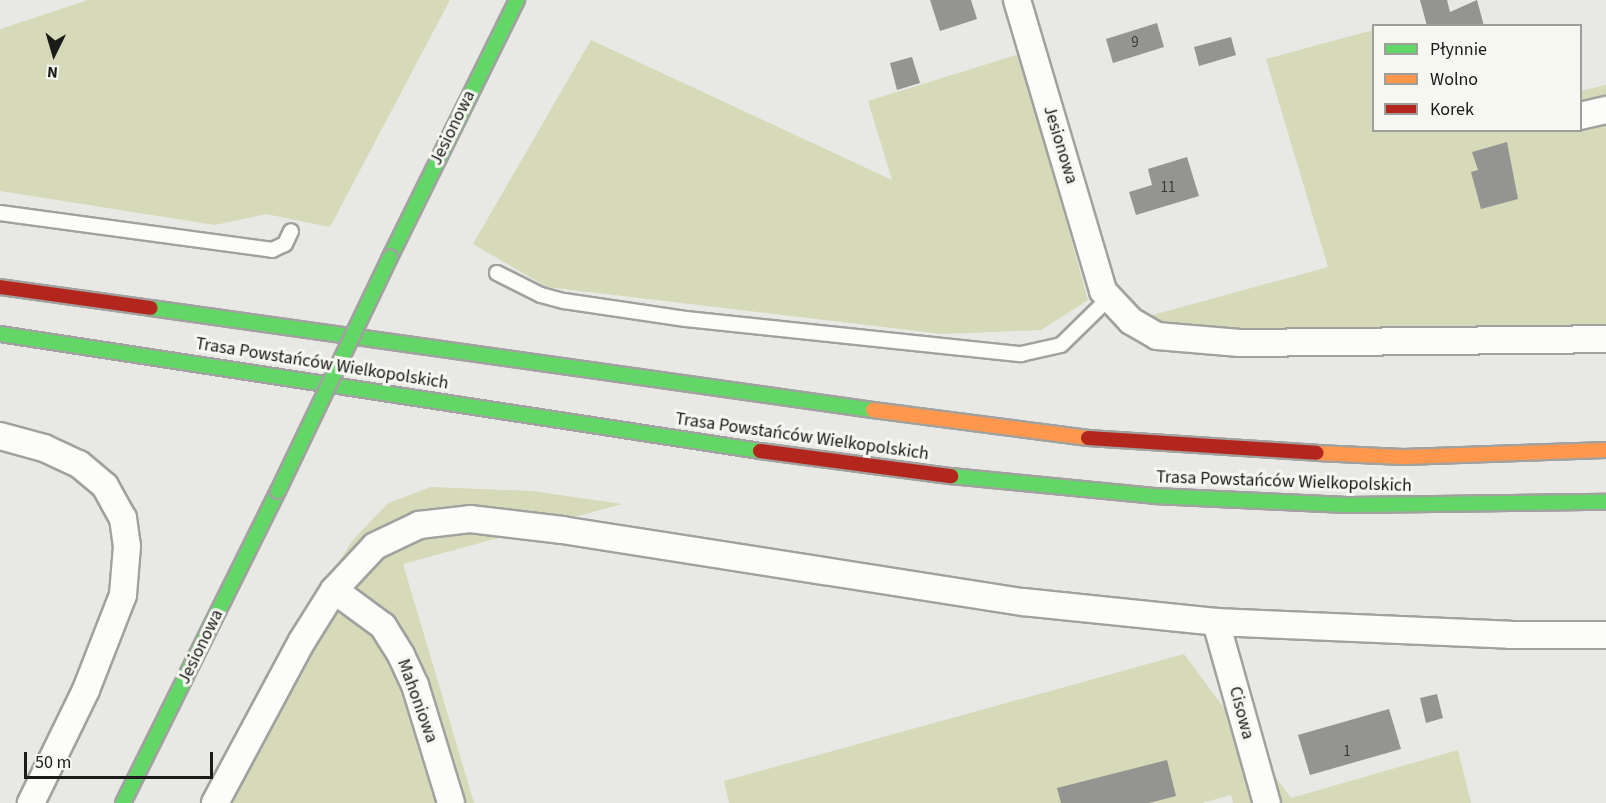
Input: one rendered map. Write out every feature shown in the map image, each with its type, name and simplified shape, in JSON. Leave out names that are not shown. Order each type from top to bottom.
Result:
[{"type":"main road","name":"Jesionowa","points":[[123,803],[517,0]]},
{"type":"main road","name":"Trasa Powstańców Wielkopolskich","points":[[0,286],[1042,434],[1198,447],[1403,457],[1606,450]]},
{"type":"main road","name":"Trasa Powstańców Wielkopolskich","points":[[0,334],[753,450],[992,481],[1154,496],[1347,505],[1606,502]]},
{"type":"street","name":"Jesionowa","points":[[1017,0],[1106,294]]},
{"type":"street","points":[[1582,116],[1606,110]]},
{"type":"street","points":[[1106,294],[1131,321],[1157,336],[1240,343],[1606,339]]},
{"type":"street","points":[[0,436],[44,448],[79,464],[109,494],[123,518],[127,546],[123,595],[86,690],[31,803]]},
{"type":"street","points":[[214,803],[334,590],[375,546],[419,525],[470,519],[562,530],[1023,602],[1216,622],[1510,635],[1606,635]]},
{"type":"street","name":"Mahoniowa","points":[[334,590],[383,626],[401,655],[415,685],[451,803]]},
{"type":"street","name":"Cisowa","points":[[1216,622],[1267,803]]},
{"type":"lane","points":[[0,213],[272,250],[285,244],[291,231]]},
{"type":"lane","points":[[497,273],[541,295],[564,301],[686,319],[1021,354],[1061,345],[1106,294]]},
{"type":"green space","points":[[88,0],[450,0],[330,227],[266,214],[215,225],[0,191],[0,29]]},
{"type":"green space","points":[[1372,30],[1372,132],[1582,132],[1582,91],[1606,85],[1606,324],[1320,339],[1131,321],[1328,267],[1266,59]]},
{"type":"green space","points":[[591,40],[892,180],[868,101],[1020,54],[1088,300],[1041,330],[942,334],[547,287],[473,244]]},
{"type":"green space","points":[[431,487],[532,491],[622,504],[403,564],[474,803],[208,803],[311,607],[352,541],[388,503]]},
{"type":"green space","points":[[1184,654],[1291,798],[1458,750],[1471,803],[1233,803],[1231,795],[1202,803],[729,803],[724,781]]},
{"type":"building","points":[[930,0],[971,0],[977,19],[940,31]]},
{"type":"building","points":[[1420,0],[1447,0],[1450,12],[1477,0],[1483,24],[1426,24]]},
{"type":"building","points":[[1157,23],[1164,47],[1113,63],[1106,39]]},
{"type":"building","points":[[1231,37],[1236,55],[1199,66],[1194,47]]},
{"type":"building","points":[[912,57],[920,83],[897,90],[890,63]]},
{"type":"building","points":[[1507,142],[1518,199],[1481,209],[1471,172],[1478,170],[1472,152]]},
{"type":"building","points":[[1187,157],[1199,196],[1136,215],[1129,192],[1152,185],[1148,169]]},
{"type":"building","points":[[1437,694],[1443,718],[1426,723],[1420,698]]},
{"type":"building","points":[[1389,709],[1401,749],[1310,775],[1298,735]]},
{"type":"building","points":[[1167,760],[1176,796],[1149,803],[1061,803],[1057,788]]},
{"type":"traffic: fast","points":[[390,257],[517,0]]},
{"type":"traffic: fast","points":[[278,491],[390,257]]},
{"type":"traffic: fast","points":[[151,308],[873,410]]},
{"type":"traffic: fast","points":[[0,334],[760,451]]},
{"type":"traffic: fast","points":[[951,476],[1154,496],[1347,505],[1606,502]]},
{"type":"traffic: fast","points":[[123,803],[278,491]]},
{"type":"traffic: slow","points":[[873,410],[1088,438]]},
{"type":"traffic: slow","points":[[1317,453],[1403,457],[1606,450]]},
{"type":"traffic: jam","points":[[0,287],[151,308]]},
{"type":"traffic: jam","points":[[1088,438],[1317,453]]},
{"type":"traffic: jam","points":[[760,451],[951,476]]}]
